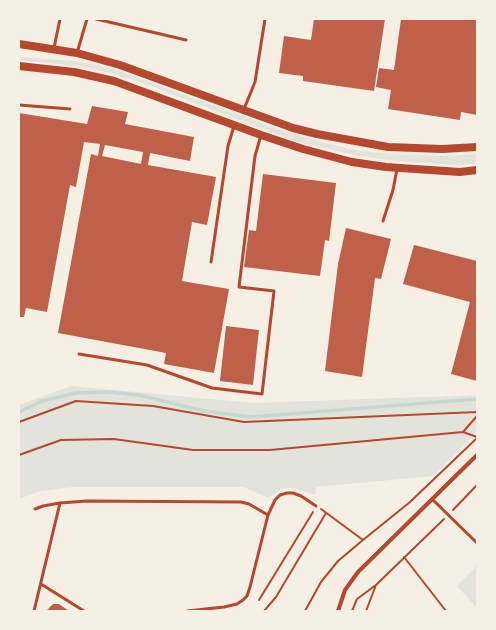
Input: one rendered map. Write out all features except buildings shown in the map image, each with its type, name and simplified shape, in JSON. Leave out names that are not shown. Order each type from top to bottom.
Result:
[{"type":"main road","points":[[19,44],[54,48],[120,65],[293,128],[317,134],[388,146],[426,148],[477,147]]},
{"type":"main road","points":[[19,66],[74,72],[114,81],[261,135],[303,149],[352,162],[397,168],[460,172],[477,170]]},
{"type":"street","points":[[338,611],[346,590],[358,572],[477,455]]},
{"type":"lane","points":[[54,48],[60,19]]},
{"type":"lane","points":[[77,53],[87,19]]},
{"type":"lane","points":[[96,19],[186,40]]},
{"type":"lane","points":[[244,110],[255,82],[265,19]]},
{"type":"lane","points":[[19,105],[70,109]]},
{"type":"lane","points":[[211,262],[228,146],[234,125]]},
{"type":"lane","points":[[79,354],[147,365],[212,388],[262,394],[274,291],[239,287],[255,156],[261,135]]},
{"type":"lane","points":[[383,222],[393,190],[397,168]]},
{"type":"lane","points":[[187,611],[237,604],[247,596],[268,515],[275,500],[280,495],[293,493],[301,496],[316,506]]},
{"type":"lane","points":[[432,499],[477,543]]},
{"type":"lane","points":[[35,509],[60,503],[87,501],[241,502],[249,504],[268,515]]},
{"type":"lane","points":[[34,611],[60,503]]},
{"type":"lane","points":[[41,584],[84,611]]},
{"type":"path","points":[[19,422],[76,401],[153,406],[244,422],[477,412]]},
{"type":"path","points":[[464,432],[477,416]]},
{"type":"path","points":[[19,455],[61,440],[114,439],[193,450],[270,450],[464,432],[477,438],[410,502],[338,561],[321,582],[305,611]]},
{"type":"path","points":[[352,611],[357,599],[376,585],[449,515],[477,485]]},
{"type":"path","points":[[258,600],[316,506],[363,540]]},
{"type":"path","points":[[264,611],[276,597],[326,513]]},
{"type":"path","points":[[404,557],[446,611]]},
{"type":"path","points":[[366,611],[376,585]]},
{"type":"shaded area","points":[[19,57],[75,61],[122,72],[289,133],[320,142],[361,151],[390,154],[445,156],[477,154],[477,164],[460,165],[407,162],[358,156],[298,142],[155,87],[110,73],[79,66],[19,60]]},
{"type":"shaded area","points":[[71,386],[253,403],[477,395],[477,430],[467,443],[433,476],[316,487],[315,495],[294,488],[283,488],[268,498],[244,487],[74,487],[40,491],[19,499],[19,405]]},
{"type":"shaded area","points":[[477,565],[477,608],[457,586]]},
{"type":"waterway","points":[[19,412],[42,401],[76,393],[108,392],[139,395],[204,411],[251,417],[477,399]]}]
